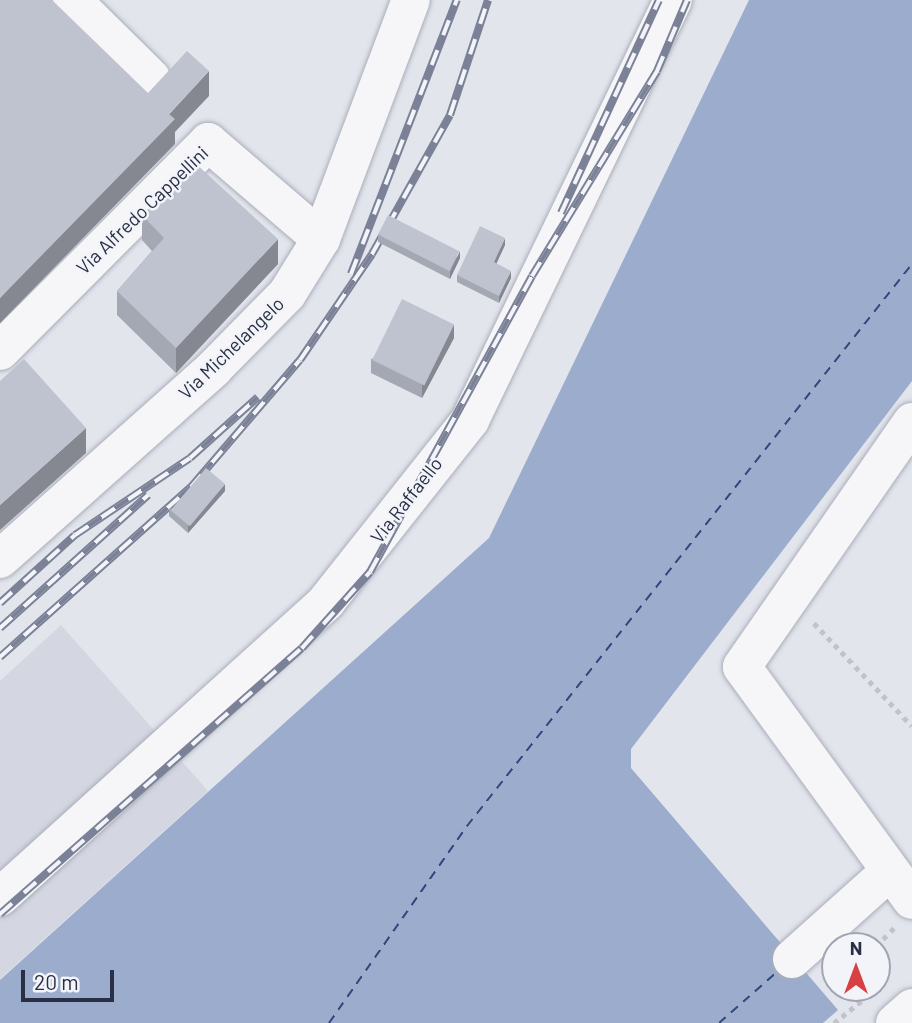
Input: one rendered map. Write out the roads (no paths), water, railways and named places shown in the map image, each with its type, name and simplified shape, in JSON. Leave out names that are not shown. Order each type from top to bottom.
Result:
[{"type":"lane","name":"Via Michelangelo","points":[[0,559],[251,334],[287,294],[321,239],[411,0]]},
{"type":"lane","name":"Via Raffaello","points":[[0,897],[326,602],[470,420],[673,0]]},
{"type":"lane","points":[[74,1],[151,78]]},
{"type":"lane","name":"Via Alfredo Cappellini","points":[[0,351],[208,142],[321,239]]},
{"type":"lane","points":[[792,959],[900,887],[742,667],[912,422]]},
{"type":"lane","points":[[895,1023],[912,1008]]},
{"type":"water","points":[[749,0],[912,0],[912,381],[631,749],[631,768],[821,990],[821,1002],[831,1002],[838,1010],[823,1023],[0,1023],[0,980],[489,538]]},
{"type":"railway","points":[[351,274],[457,0]]},
{"type":"railway","points":[[0,657],[191,487],[300,360],[372,254],[450,115],[488,0]]},
{"type":"railway","points":[[561,213],[659,0]]},
{"type":"railway","points":[[0,914],[302,648],[370,572],[532,276],[657,71],[687,0]]},
{"type":"railway","points":[[0,603],[75,535],[190,458],[258,397]]},
{"type":"railway","points":[[0,628],[148,495]]}]
